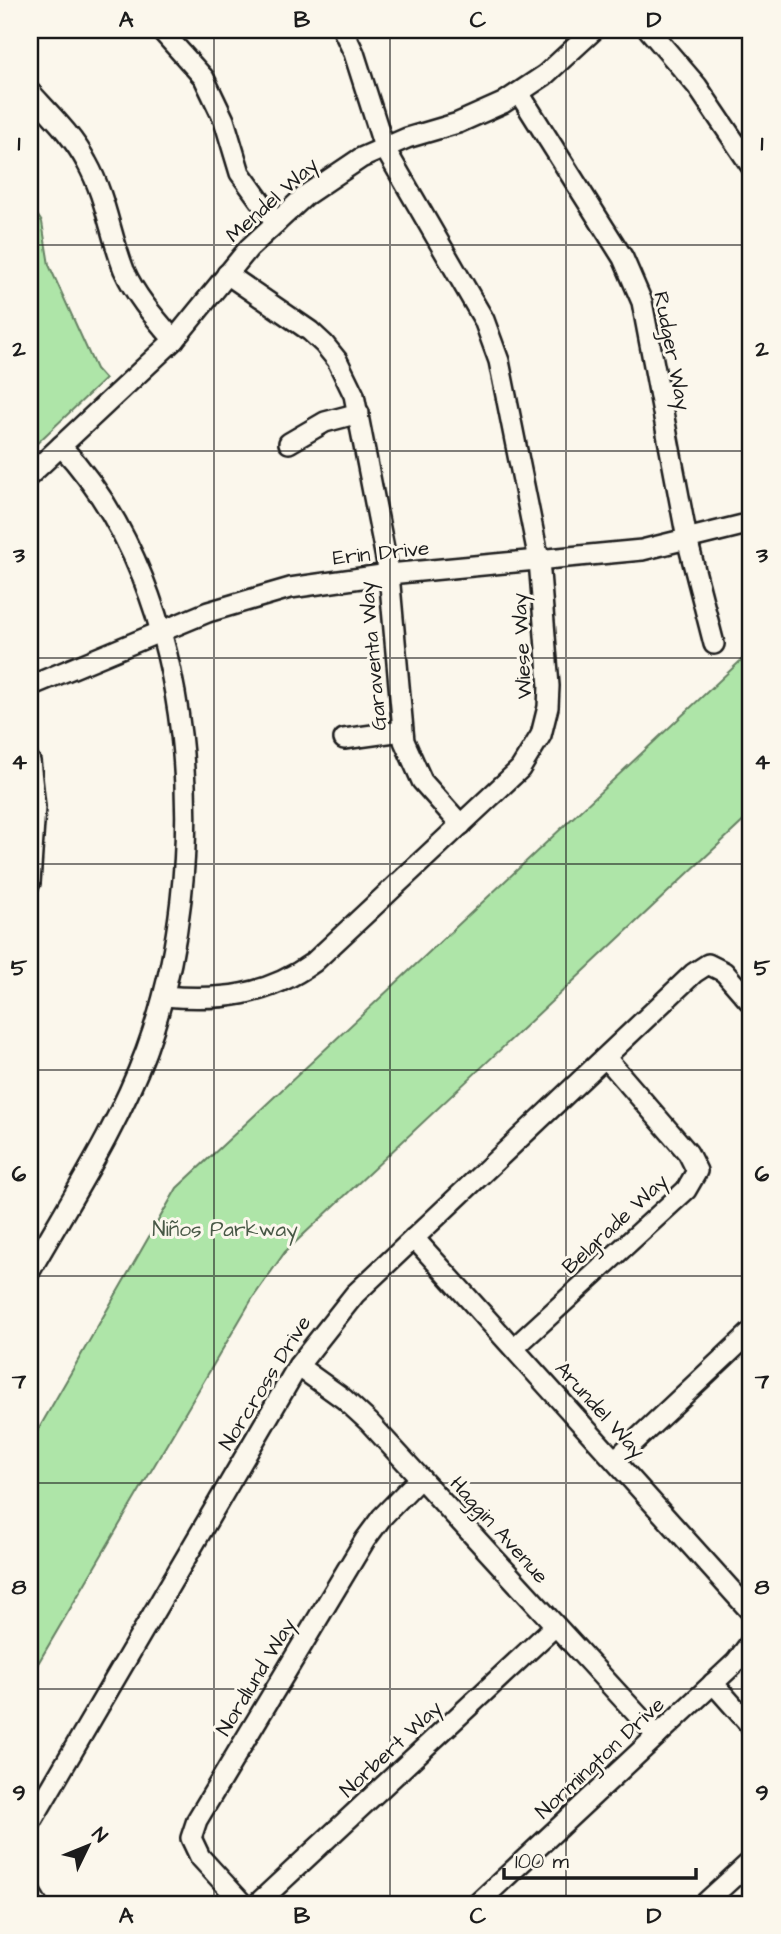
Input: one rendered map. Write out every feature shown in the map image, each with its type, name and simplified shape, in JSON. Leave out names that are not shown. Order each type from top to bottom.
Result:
[{"type":"street","points":[[162,30],[204,78],[224,120],[240,173],[276,223]]},
{"type":"street","name":"Wiese Way","points":[[164,996],[234,998],[277,985],[300,972],[520,769],[532,753],[547,716],[549,686],[539,560],[493,340],[384,147],[354,53],[343,30]]},
{"type":"street","name":"Mendel Way","points":[[30,475],[174,340],[227,274],[276,223],[324,181],[384,147],[458,123],[519,93],[545,75],[594,30]]},
{"type":"street","points":[[649,30],[697,86],[751,166]]},
{"type":"street","points":[[30,92],[62,126],[88,164],[102,195],[125,271],[148,310],[174,340]]},
{"type":"street","name":"Rudger Way","points":[[519,93],[623,258],[642,302],[687,539],[714,644]]},
{"type":"street","name":"Garaventa Way","points":[[227,274],[310,331],[324,344],[346,377],[359,413],[389,574],[402,731],[411,762],[422,781],[461,825]]},
{"type":"street","points":[[289,443],[325,422],[359,413]]},
{"type":"street","points":[[30,1271],[123,1106],[145,1053],[164,996],[181,906],[187,826],[181,734],[159,632],[131,555],[110,514],[94,485],[61,446]]},
{"type":"street","name":"Erin Drive","points":[[30,686],[208,612],[280,590],[389,574],[642,550],[751,523]]},
{"type":"street","points":[[344,739],[402,731]]},
{"type":"street","points":[[30,761],[35,807],[30,883]]},
{"type":"street","name":"Norcross Drive","points":[[30,1824],[298,1366],[355,1294],[708,964],[724,972],[751,1003]]},
{"type":"street","name":"Belgrade Way","points":[[514,1348],[686,1190],[697,1171],[688,1153],[606,1058]]},
{"type":"street","name":"Arundel Way","points":[[414,1238],[751,1612]]},
{"type":"street","points":[[615,1460],[751,1332]]},
{"type":"street","name":"Haggin Avenue","points":[[298,1366],[344,1399],[657,1736]]},
{"type":"street","name":"Nordlund Way","points":[[243,1904],[200,1857],[191,1838],[197,1820],[365,1540],[382,1517],[420,1478]]},
{"type":"street","name":"Norbert Way","points":[[257,1904],[555,1626]]},
{"type":"street","name":"Normington Drive","points":[[477,1904],[713,1683],[751,1642]]},
{"type":"street","points":[[713,1683],[751,1726]]},
{"type":"street","points":[[704,1904],[751,1861]]},
{"type":"street","points":[[30,1892],[37,1904]]},
{"type":"green space","points":[[30,204],[42,222],[49,265],[96,369],[105,379],[30,450]]},
{"type":"green space","name":"Niños Parkway","points":[[751,651],[751,814],[285,1252],[252,1299],[30,1677],[30,1444],[177,1188]]}]
